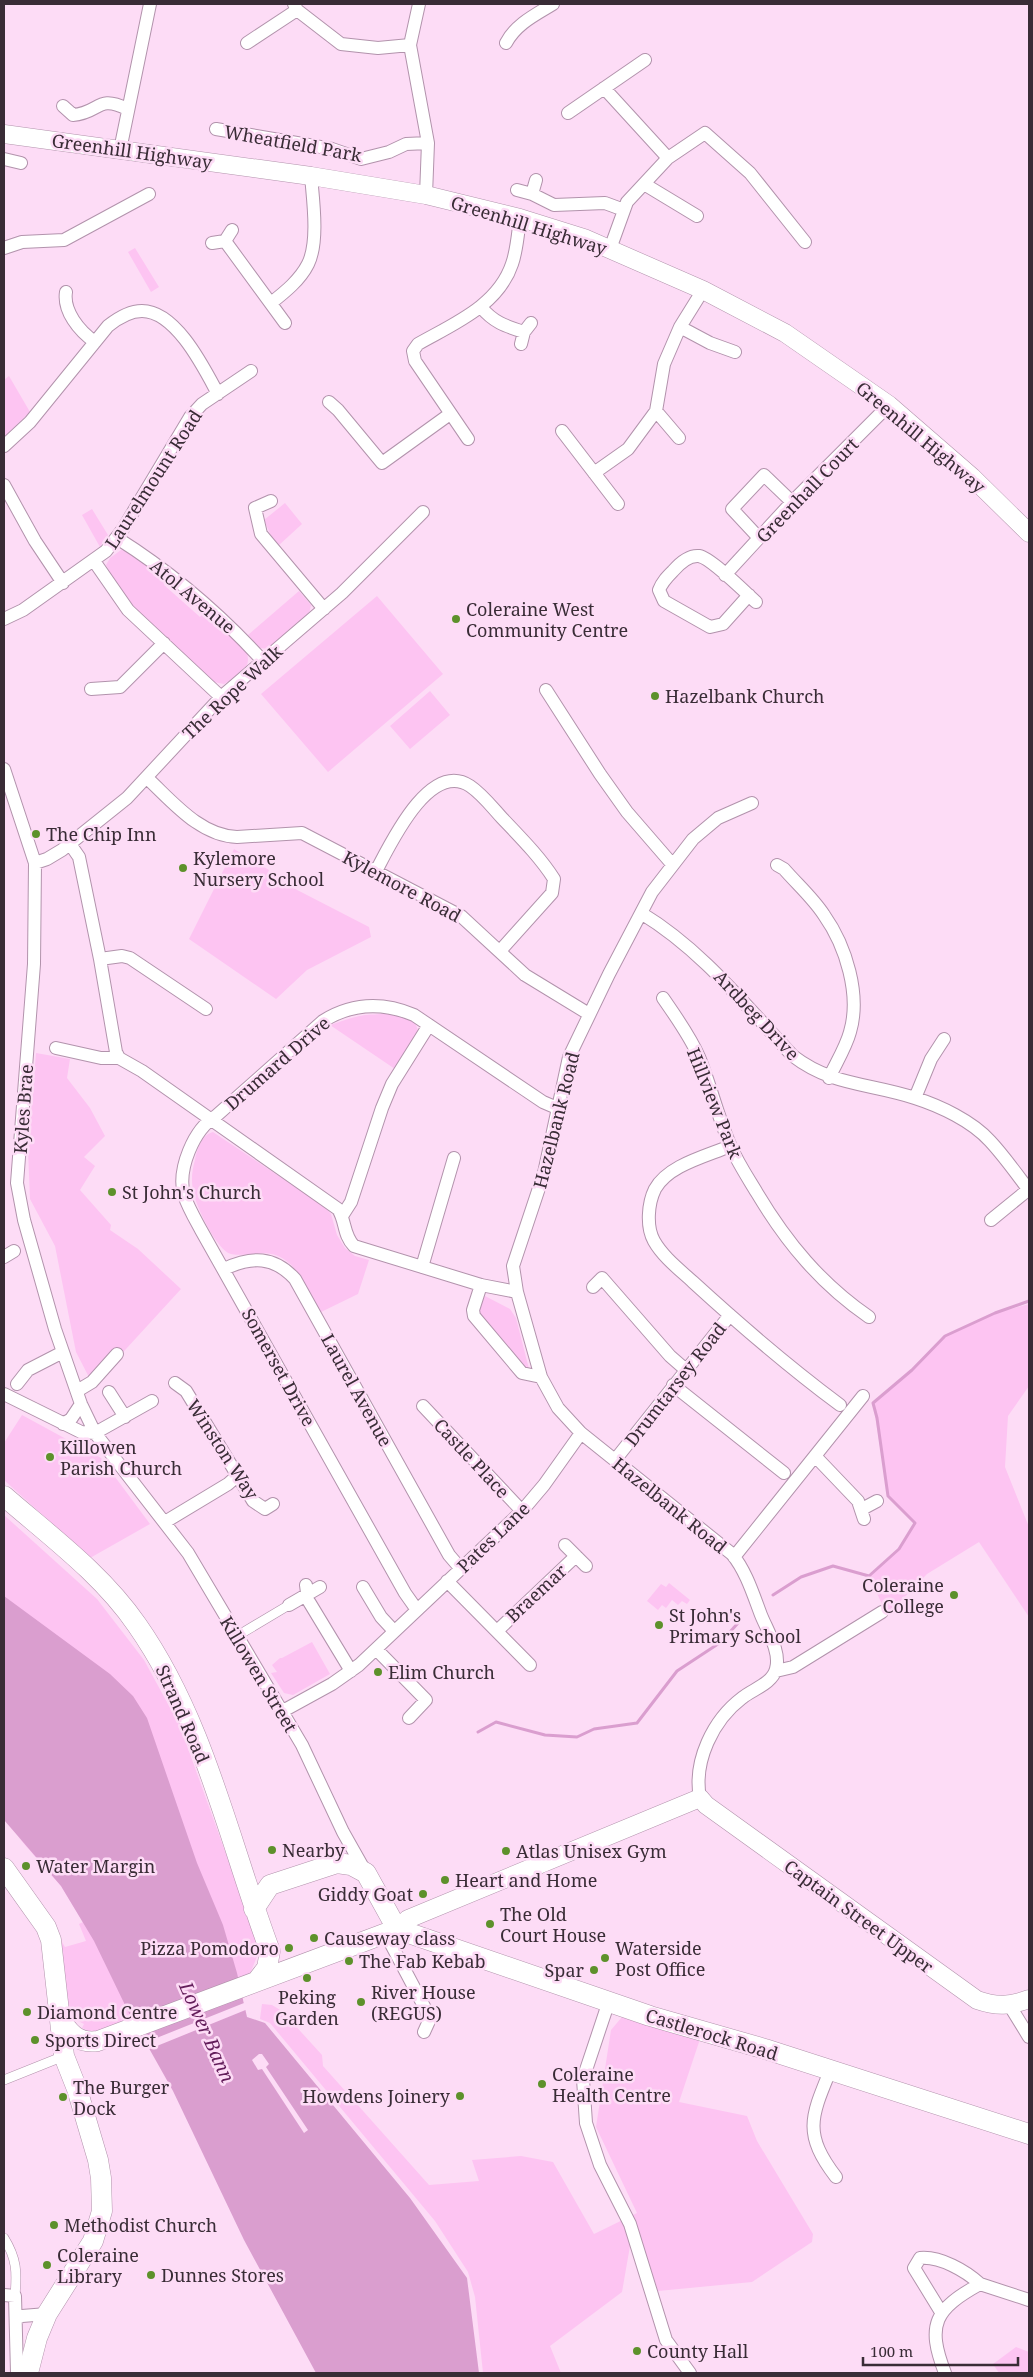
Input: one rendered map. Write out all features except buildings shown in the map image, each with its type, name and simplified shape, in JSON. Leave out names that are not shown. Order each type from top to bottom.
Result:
[{"type":"main road","name":"Greenhill Highway","points":[[4,134],[311,176],[426,194],[520,218],[584,238],[703,290],[785,332],[889,405],[972,476],[1029,533]]},
{"type":"main road","name":"Strand Road","points":[[4,1496],[91,1572],[118,1600],[160,1661],[191,1724],[240,1866],[254,1908],[266,1969]]},
{"type":"main road","points":[[73,2057],[98,2042],[281,1962],[294,1968],[397,1928],[408,1919],[700,1798]]},
{"type":"main road","name":"Captain Street Upper","points":[[700,1798],[706,1805],[772,1854],[978,2000],[994,2006],[1010,2006],[1029,1999]]},
{"type":"main road","points":[[254,1908],[270,1885],[337,1863],[351,1865],[366,1873]]},
{"type":"main road","points":[[240,1866],[256,1878],[270,1885]]},
{"type":"main road","points":[[4,1868],[49,1933],[55,1966],[59,2016],[78,2073],[77,2089],[101,2178],[102,2211],[93,2241],[48,2314],[37,2338],[16,2369]]},
{"type":"main road","name":"Killowen Street","points":[[366,1873],[397,1928]]},
{"type":"main road","name":"Castlerock Road","points":[[397,1928],[609,2001],[1029,2134]]},
{"type":"main road","points":[[59,2016],[64,2027],[75,2037],[84,2042],[98,2042]]},
{"type":"street","points":[[120,150],[150,4]]},
{"type":"street","points":[[419,4],[410,45],[428,143],[426,194]]},
{"type":"street","points":[[506,43],[514,30],[553,4]]},
{"type":"street","points":[[247,43],[295,7],[341,44],[378,48],[410,45]]},
{"type":"street","points":[[568,113],[645,60]]},
{"type":"street","points":[[604,88],[668,158]]},
{"type":"street","points":[[63,106],[73,115],[85,114],[106,102],[115,103],[127,110]]},
{"type":"street","name":"Wheatfield Park","points":[[216,129],[332,149],[361,159],[389,152],[406,144],[428,143]]},
{"type":"street","points":[[610,249],[627,202],[668,158],[705,133],[750,173],[805,242]]},
{"type":"street","points":[[4,159],[22,163]]},
{"type":"street","points":[[271,303],[302,275],[309,263],[312,251],[314,216],[311,176]]},
{"type":"street","points":[[532,194],[536,180]]},
{"type":"street","points":[[644,184],[698,216]]},
{"type":"street","points":[[517,190],[532,194],[554,205],[605,203],[624,210]]},
{"type":"street","points":[[4,248],[22,242],[64,240],[149,194]]},
{"type":"street","points":[[468,439],[415,361],[413,351],[418,344],[481,307],[498,289],[512,264],[520,218]]},
{"type":"street","points":[[212,242],[228,235],[284,323]]},
{"type":"street","points":[[594,473],[628,449],[656,411],[664,364],[680,327],[703,290]]},
{"type":"street","points":[[66,292],[65,306],[87,336],[95,342]]},
{"type":"street","points":[[481,307],[490,318],[502,326],[525,333]]},
{"type":"street","points":[[4,446],[30,422],[108,326],[122,315],[143,311],[160,316],[177,329],[218,394]]},
{"type":"street","points":[[680,327],[735,352]]},
{"type":"street","name":"Laurelmount Road","points":[[4,618],[23,610],[94,561],[116,538],[190,416],[251,371]]},
{"type":"street","points":[[329,402],[338,410],[382,464],[450,414]]},
{"type":"street","name":"Greenhall Court","points":[[725,575],[792,502],[889,405]]},
{"type":"street","points":[[656,411],[679,438]]},
{"type":"street","points":[[562,431],[618,504]]},
{"type":"street","points":[[759,538],[732,510],[768,471],[792,502]]},
{"type":"street","points":[[4,485],[35,541],[63,583]]},
{"type":"street","points":[[271,501],[255,508],[261,534],[324,609]]},
{"type":"street","name":"The Rope Walk","points":[[35,863],[47,859],[70,844],[127,798],[221,697],[367,570],[423,512]]},
{"type":"street","name":"Atol Avenue","points":[[116,538],[143,555],[232,627],[263,661]]},
{"type":"street","points":[[694,556],[700,556],[725,575],[753,599],[722,624],[710,627],[681,612],[664,601],[660,595],[659,590],[662,584],[676,567],[694,556]]},
{"type":"street","points":[[94,561],[128,610],[221,697]]},
{"type":"street","points":[[91,689],[120,687],[164,643]]},
{"type":"street","points":[[546,690],[621,805],[672,864]]},
{"type":"street","name":"Kyles Brae","points":[[4,769],[35,863],[34,964],[17,1183],[36,1261],[63,1352],[76,1391],[94,1433]]},
{"type":"street","name":"Kylemore Road","points":[[147,778],[184,813],[215,832],[228,837],[302,833],[461,916],[524,975],[588,1014]]},
{"type":"street","points":[[376,873],[398,829],[413,808],[436,786],[454,781],[469,785],[486,800],[545,864],[554,879],[552,893],[500,951]]},
{"type":"street","name":"Hazelbank Road","points":[[752,803],[718,818],[702,830],[672,864],[640,913],[588,1014],[569,1057],[556,1108],[544,1174],[513,1266],[516,1292],[541,1377],[558,1408],[581,1433],[712,1536],[734,1557],[742,1569],[776,1654],[776,1671]]},
{"type":"street","points":[[56,1048],[101,1058],[119,1058],[116,1052],[100,959],[79,857],[70,844]]},
{"type":"street","points":[[777,865],[784,869],[824,915],[840,943],[850,977],[854,1003],[850,1032],[829,1078]]},
{"type":"street","name":"Ardbeg Drive","points":[[640,913],[656,922],[707,963],[793,1056],[809,1068],[829,1078],[915,1098],[956,1116],[990,1140],[1029,1189],[990,1220]]},
{"type":"street","points":[[100,959],[122,956],[130,958],[206,1009]]},
{"type":"street","name":"Hillview Park","points":[[663,998],[678,1019],[698,1056],[730,1146],[779,1230],[818,1276],[847,1302],[869,1317]]},
{"type":"street","name":"Drumard Drive","points":[[119,1058],[142,1071],[210,1119],[323,1021],[335,1013],[362,1006],[398,1008],[414,1015],[543,1102],[556,1108]]},
{"type":"street","points":[[342,1216],[351,1202],[382,1108],[392,1084],[429,1026]]},
{"type":"street","points":[[915,1098],[931,1059],[944,1039]]},
{"type":"street","points":[[210,1119],[330,1203],[342,1216],[347,1239],[354,1246],[481,1285],[516,1292]]},
{"type":"street","name":"Somerset Drive","points":[[210,1119],[205,1122],[194,1139],[184,1166],[184,1193],[201,1230],[400,1584],[417,1610]]},
{"type":"street","name":"Drumtarsey Road","points":[[615,1460],[730,1315],[672,1262],[653,1240],[649,1226],[649,1207],[655,1188],[667,1175],[684,1165],[730,1146]]},
{"type":"street","points":[[422,1267],[454,1158]]},
{"type":"street","name":"Laurel Avenue","points":[[224,1269],[254,1259],[274,1262],[285,1268],[295,1279],[449,1555],[461,1569]]},
{"type":"street","points":[[593,1287],[602,1278],[670,1356],[686,1370]]},
{"type":"street","points":[[481,1285],[473,1310],[474,1316],[522,1373],[541,1377]]},
{"type":"street","points":[[730,1315],[840,1405]]},
{"type":"street","points":[[16,1384],[28,1370],[63,1352]]},
{"type":"street","points":[[76,1391],[92,1382],[117,1354]]},
{"type":"street","name":"Winston Way","points":[[175,1383],[186,1391],[252,1501],[265,1509],[273,1504]]},
{"type":"street","points":[[673,1385],[784,1473]]},
{"type":"street","points":[[109,1392],[125,1417]]},
{"type":"street","points":[[4,1394],[81,1432],[94,1433],[152,1401]]},
{"type":"street","points":[[734,1557],[863,1396]]},
{"type":"street","points":[[63,1424],[71,1419],[81,1404]]},
{"type":"street","name":"Castle Place","points":[[423,1406],[522,1511]]},
{"type":"street","name":"Killowen Street","points":[[94,1433],[188,1553],[313,1766],[343,1832],[366,1873]]},
{"type":"street","name":"Pates Lane","points":[[281,1712],[351,1671],[376,1649],[522,1511],[581,1433]]},
{"type":"street","points":[[815,1456],[858,1500],[863,1514],[877,1501]]},
{"type":"street","points":[[164,1522],[228,1484],[237,1476]]},
{"type":"street","name":"Braemar","points":[[565,1545],[586,1566]]},
{"type":"street","name":"Braemar","points":[[497,1631],[576,1556]]},
{"type":"street","name":"Braemar","points":[[447,1581],[530,1665]]},
{"type":"street","points":[[237,1636],[289,1605],[307,1590],[320,1587]]},
{"type":"street","points":[[363,1587],[381,1617],[394,1631]]},
{"type":"street","points":[[307,1590],[308,1600],[351,1671]]},
{"type":"street","points":[[700,1798],[698,1778],[710,1735],[730,1708],[769,1680],[776,1671],[794,1667],[882,1612]]},
{"type":"street","points":[[376,1649],[426,1700],[409,1718]]},
{"type":"street","points":[[337,1863],[343,1851],[343,1832]]},
{"type":"street","points":[[397,1928],[391,1944],[426,2010],[429,2021],[424,2032]]},
{"type":"street","points":[[609,2001],[583,2080],[586,2123],[600,2165],[630,2224],[666,2340],[690,2373]]},
{"type":"street","points":[[1010,2006],[1029,2037]]},
{"type":"street","points":[[4,2080],[73,2057]]},
{"type":"street","points":[[830,2071],[817,2102],[812,2124],[816,2143],[825,2162],[836,2177]]},
{"type":"street","points":[[4,2238],[10,2247],[17,2269],[9,2296],[16,2319],[16,2369]]},
{"type":"street","points":[[941,2312],[914,2268],[920,2258],[931,2256],[971,2276],[980,2284],[1029,2300]]},
{"type":"street","points":[[945,2373],[938,2355],[936,2331],[941,2312],[955,2298],[980,2284]]},
{"type":"street","points":[[16,2319],[22,2316],[48,2314]]},
{"type":"shaded area","points":[[135,248],[159,287],[151,292],[128,252]]},
{"type":"shaded area","points":[[9,376],[30,412],[4,437],[4,380]]},
{"type":"shaded area","points":[[285,503],[302,524],[278,546],[264,520]]},
{"type":"shaded area","points":[[92,509],[108,535],[100,547],[82,515]]},
{"type":"shaded area","points":[[121,550],[129,551],[169,579],[164,585],[200,617],[207,609],[247,653],[247,664],[242,672],[224,684],[209,681],[152,627],[126,598],[106,565],[110,558]]},
{"type":"shaded area","points":[[299,591],[311,605],[309,614],[268,649],[260,648],[248,635]]},
{"type":"shaded area","points":[[377,596],[443,674],[328,772],[261,694]]},
{"type":"shaded area","points":[[430,691],[450,715],[410,749],[390,726]]},
{"type":"shaded area","points":[[234,849],[269,870],[268,873],[272,877],[369,927],[371,937],[307,970],[276,999],[189,939]]},
{"type":"shaded area","points":[[389,1012],[412,1021],[418,1033],[395,1069],[330,1025],[365,1015]]},
{"type":"shaded area","points":[[36,1053],[70,1059],[67,1078],[90,1108],[105,1136],[84,1157],[95,1166],[80,1190],[111,1225],[110,1230],[138,1249],[181,1289],[93,1385],[76,1352],[55,1246],[30,1199],[28,1150]]},
{"type":"shaded area","points":[[213,1132],[325,1207],[331,1214],[337,1235],[345,1248],[355,1256],[369,1260],[358,1294],[319,1313],[294,1268],[282,1258],[260,1253],[231,1254],[219,1245],[202,1216],[192,1182],[198,1148],[205,1136]]},
{"type":"shaded area","points":[[485,1296],[510,1309],[516,1318],[529,1369],[524,1368],[477,1310]]},
{"type":"shaded area","points":[[1029,1304],[1029,1386],[1008,1416],[1005,1467],[1029,1527],[1029,1617],[979,1542],[927,1574],[887,1615],[869,1576],[899,1549],[915,1523],[888,1496],[873,1403],[912,1370],[945,1336],[995,1313]]},
{"type":"shaded area","points":[[22,1415],[101,1458],[150,1524],[90,1558],[4,1480],[4,1443]]},
{"type":"shaded area","points":[[4,1515],[97,1599],[144,1660],[180,1726],[260,1949],[250,1974],[237,1978],[4,1619]]},
{"type":"shaded area","points":[[669,1583],[690,1600],[687,1604],[682,1601],[678,1605],[672,1600],[666,1608],[662,1605],[658,1610],[647,1601],[661,1584],[666,1587]]},
{"type":"shaded area","points":[[312,1642],[330,1674],[293,1695],[284,1693],[271,1673],[277,1672],[272,1665],[280,1658]]},
{"type":"shaded area","points":[[18,1837],[68,1885],[140,2017],[94,2033],[82,2028],[84,2024],[74,2019],[72,2011],[64,2012],[59,1937],[65,1947],[86,1941],[79,1924],[83,1922],[61,1886]]},
{"type":"shaded area","points":[[262,2004],[272,2005],[282,2011],[322,2055],[323,2066],[429,2185],[479,2181],[472,2160],[521,2156],[553,2162],[594,2234],[637,2213],[596,2127],[611,2030],[622,2017],[700,2039],[679,2102],[747,2116],[757,2141],[813,2234],[812,2242],[752,2282],[658,2291],[643,2245],[630,2246],[622,2292],[550,2346],[561,2373],[483,2373],[475,2297],[468,2272],[435,2221],[270,2023],[260,2019]]},
{"type":"shaded area","points":[[1016,2347],[1029,2352],[1029,2373],[999,2373],[993,2364]]},
{"type":"water","name":"Lower Bann","points":[[4,1596],[110,1674],[133,1696],[147,1718],[197,1863],[223,1925],[247,2017],[265,2023],[410,2198],[467,2278],[479,2373],[316,2373],[244,2240],[173,2091],[146,2043],[135,2041],[141,2038],[94,1941],[61,1886],[4,1820]]},
{"type":"pier","points":[[241,1977],[248,2009],[147,2050],[144,2045],[133,2042],[133,2039],[136,2038],[134,2039],[144,2043],[244,2003],[243,1997],[138,2037],[129,2019]]},
{"type":"pier","points":[[259,2054],[262,2054],[269,2064],[266,2067],[308,2130],[304,2133],[262,2069],[258,2070],[252,2060]]},
{"type":"waterway","points":[[773,1595],[801,1577],[833,1566],[869,1576],[899,1549],[915,1523],[888,1496],[877,1418],[873,1403],[912,1370],[945,1336],[995,1313],[1029,1301]]},
{"type":"waterway","points":[[478,1732],[496,1722],[545,1735],[577,1737],[594,1729],[637,1723],[677,1671],[721,1642],[738,1623]]},
{"type":"place","name":"Coleraine West Community Centre","points":[[456,619]]},
{"type":"place","name":"Hazelbank Church","points":[[655,696]]},
{"type":"place","name":"The Chip Inn","points":[[36,834]]},
{"type":"place","name":"Kylemore Nursery School","points":[[183,868]]},
{"type":"place","name":"St John's Church","points":[[112,1192]]},
{"type":"place","name":"Killowen Parish Church","points":[[50,1457]]},
{"type":"place","name":"Coleraine College","points":[[954,1595]]},
{"type":"place","name":"St John's Primary School","points":[[659,1625]]},
{"type":"place","name":"Elim Church","points":[[378,1672]]},
{"type":"place","name":"Nearby","points":[[272,1850]]},
{"type":"place","name":"Atlas Unisex Gym","points":[[506,1851]]},
{"type":"place","name":"Water Margin","points":[[26,1866]]},
{"type":"place","name":"Heart and Home","points":[[445,1880]]},
{"type":"place","name":"Giddy Goat","points":[[423,1894]]},
{"type":"place","name":"The Old Court House","points":[[490,1924]]},
{"type":"place","name":"Causeway class","points":[[314,1938]]},
{"type":"place","name":"Pizza Pomodoro","points":[[289,1948]]},
{"type":"place","name":"Waterside Post Office","points":[[605,1958]]},
{"type":"place","name":"The Fab Kebab","points":[[349,1961]]},
{"type":"place","name":"Spar","points":[[594,1970]]},
{"type":"place","name":"Peking Garden","points":[[307,1978]]},
{"type":"place","name":"River House (REGUS)","points":[[361,2002]]},
{"type":"place","name":"Diamond Centre","points":[[27,2012]]},
{"type":"place","name":"Sports Direct","points":[[35,2040]]},
{"type":"place","name":"Coleraine Health Centre","points":[[542,2084]]},
{"type":"place","name":"Howdens Joinery","points":[[460,2096]]},
{"type":"place","name":"The Burger Dock","points":[[63,2097]]},
{"type":"place","name":"Methodist Church","points":[[54,2225]]},
{"type":"place","name":"Coleraine Library","points":[[47,2265]]},
{"type":"place","name":"Dunnes Stores","points":[[151,2275]]},
{"type":"place","name":"County Hall","points":[[637,2351]]}]
